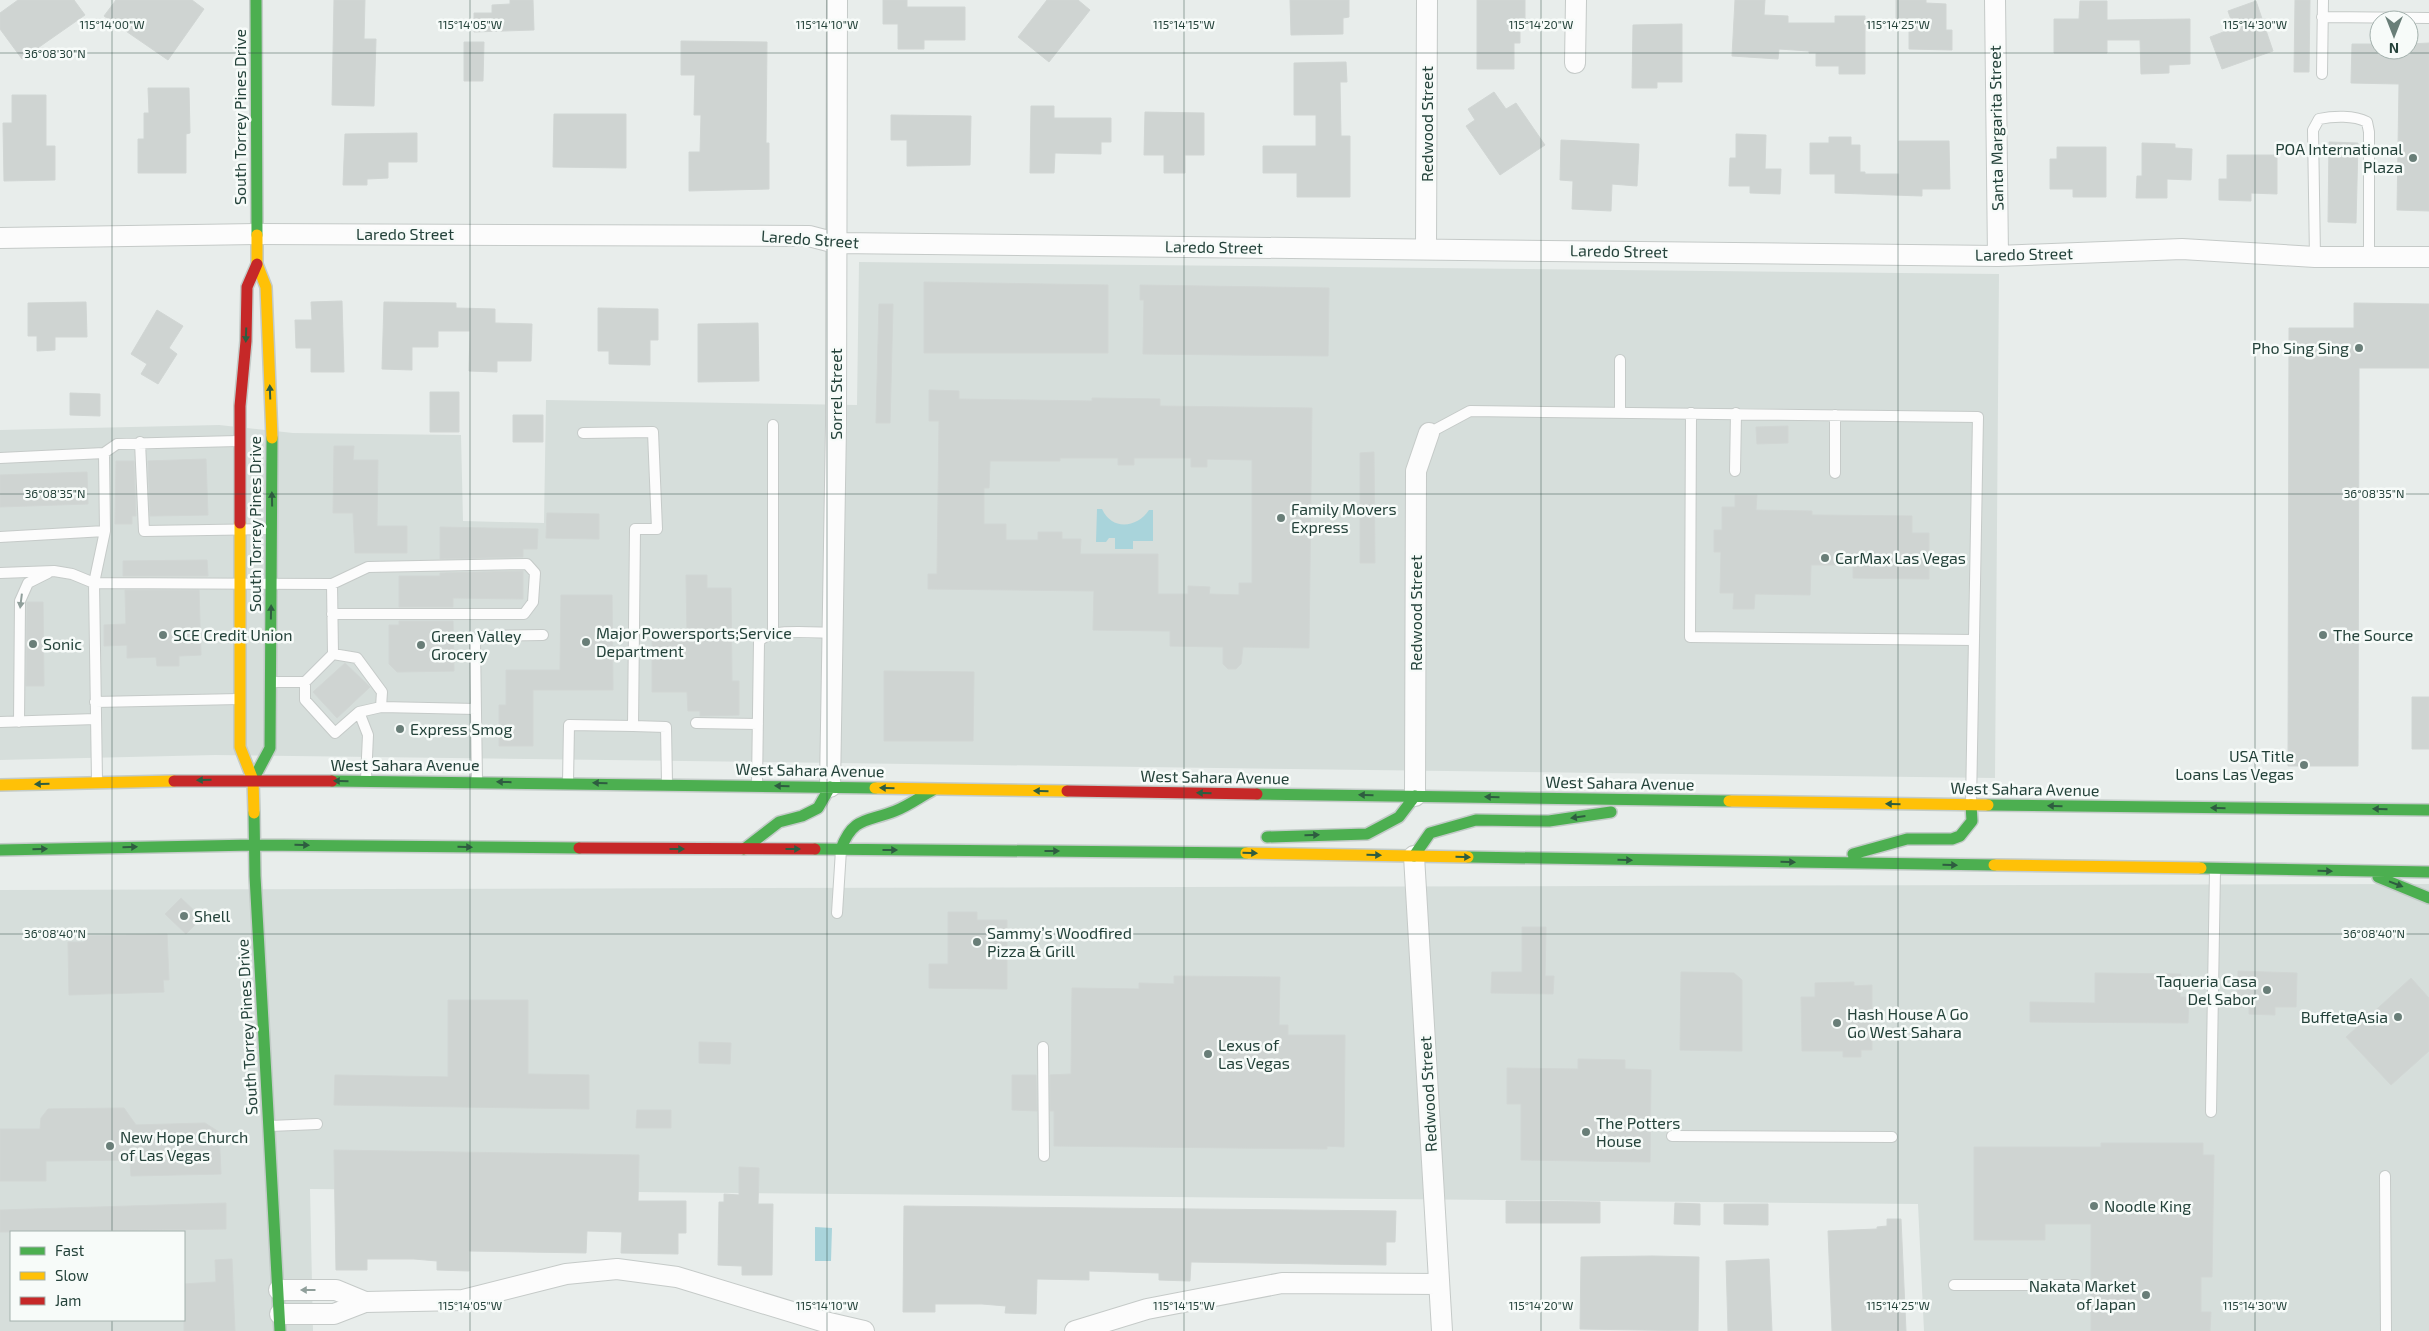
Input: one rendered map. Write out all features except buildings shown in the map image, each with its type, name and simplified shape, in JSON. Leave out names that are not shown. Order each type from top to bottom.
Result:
[{"type":"main road","name":"South Torrey Pines Drive","points":[[253,780],[270,748],[272,583],[272,529],[264,441],[266,287],[257,264],[256,0]]},
{"type":"main road","name":"South Torrey Pines Drive","points":[[257,264],[247,287],[240,441],[242,529],[240,747],[253,780],[254,845],[280,1322]]},
{"type":"main road","points":[[240,441],[264,441]]},
{"type":"main road","name":"West Sahara Avenue","points":[[0,785],[253,780],[477,782],[1971,805],[2429,810]]},
{"type":"main road","points":[[744,849],[779,822],[802,816],[818,808],[830,787]]},
{"type":"main road","points":[[841,849],[845,836],[854,824],[873,816],[888,814],[936,788]]},
{"type":"main road","points":[[1254,838],[1367,834],[1400,817],[1415,796]]},
{"type":"main road","points":[[1414,856],[1430,833],[1476,820],[1549,821],[1695,800]]},
{"type":"main road","points":[[1822,862],[1907,839],[1952,839],[1967,830],[1972,821],[1971,805]]},
{"type":"main road","points":[[1214,853],[1238,842]]},
{"type":"main road","points":[[0,850],[254,845],[841,849],[2429,872]]},
{"type":"main road","points":[[2363,871],[2429,898]]},
{"type":"street","name":"Sorrel Street","points":[[830,787],[834,633],[837,0]]},
{"type":"street","name":"Redwood Street","points":[[1426,249],[1428,0]]},
{"type":"street","points":[[1575,64],[1576,0]]},
{"type":"street","name":"Santa Margarita Street","points":[[1995,0],[1998,256]]},
{"type":"street","name":"Laredo Street","points":[[0,238],[257,234],[808,236],[836,243],[1998,256],[2182,249],[2315,256],[2429,257]]},
{"type":"street","name":"Redwood Street","points":[[1415,796],[1416,470],[1429,433]]},
{"type":"street","name":"Redwood Street","points":[[1414,856],[1442,1331]]},
{"type":"street","points":[[280,1322],[334,1314],[365,1302],[463,1300],[566,1274],[617,1269],[677,1277],[825,1322],[864,1331]]},
{"type":"street","points":[[1075,1331],[1147,1310],[1282,1283],[1439,1284]]},
{"type":"street","points":[[279,1290],[336,1290],[365,1302]]},
{"type":"lane","points":[[2322,74],[2323,0]]},
{"type":"lane","points":[[2322,17],[2429,18]]},
{"type":"lane","points":[[2315,256],[2313,130],[2319,119],[2328,117],[2360,119],[2367,122],[2369,132],[2369,257]]},
{"type":"lane","points":[[1620,360],[1620,412]]},
{"type":"lane","points":[[1429,433],[1470,411],[1978,417],[1971,805]]},
{"type":"lane","points":[[1691,413],[1690,637],[1974,640]]},
{"type":"lane","points":[[1735,471],[1736,414]]},
{"type":"lane","points":[[1835,415],[1835,473]]},
{"type":"lane","points":[[773,425],[773,634]]},
{"type":"lane","points":[[583,433],[653,432],[656,529],[635,529],[633,726]]},
{"type":"lane","points":[[0,458],[104,453],[117,444],[140,442],[240,441]]},
{"type":"lane","points":[[140,442],[144,531],[272,529]]},
{"type":"lane","points":[[97,782],[94,583],[105,531],[104,453]]},
{"type":"lane","points":[[0,537],[105,531]]},
{"type":"lane","points":[[0,573],[54,571],[72,574],[94,583],[332,584],[368,567],[527,564],[535,573],[533,602],[524,614],[332,614]]},
{"type":"lane","points":[[19,722],[20,601],[28,583],[54,571]]},
{"type":"lane","points":[[270,682],[304,682],[333,654],[332,584]]},
{"type":"lane","points":[[757,786],[759,642],[767,635],[773,634],[834,633]]},
{"type":"lane","points":[[477,782],[475,643],[481,636],[543,635]]},
{"type":"lane","points":[[333,654],[357,658],[382,692],[381,707]]},
{"type":"lane","points":[[304,682],[305,700],[335,733],[359,712],[381,707],[476,709]]},
{"type":"lane","points":[[95,702],[240,699]]},
{"type":"lane","points":[[359,712],[368,735],[366,781]]},
{"type":"lane","points":[[0,722],[96,719]]},
{"type":"lane","points":[[696,723],[758,724]]},
{"type":"lane","points":[[568,783],[569,726],[633,726],[666,727],[667,784]]},
{"type":"lane","points":[[837,914],[841,849]]},
{"type":"lane","points":[[2210,1112],[2215,869]]},
{"type":"lane","points":[[1043,1047],[1044,1156]]},
{"type":"lane","points":[[269,1126],[317,1124]]},
{"type":"lane","points":[[1672,1136],[1892,1137]]},
{"type":"lane","points":[[2385,1176],[2386,1331]]},
{"type":"lane","points":[[1954,1285],[2077,1285]]},
{"type":"shaded area","points":[[859,262],[1999,274],[1995,778],[215,755],[0,760],[0,430],[219,425],[293,433],[461,435],[463,521],[544,523],[546,400],[857,405]]},
{"type":"shaded area","points":[[2429,884],[2429,1331],[1924,1331],[1918,1204],[310,1189],[313,1331],[0,1331],[0,890]]},
{"type":"water","points":[[1097,509],[1102,509],[1106,516],[1118,524],[1138,521],[1149,510],[1153,510],[1153,541],[1133,541],[1133,549],[1115,549],[1115,538],[1109,538],[1106,542],[1096,542]]},
{"type":"water","points":[[815,1227],[832,1228],[831,1261],[815,1261]]},
{"type":"traffic: fast","points":[[256,0],[257,235]]},
{"type":"traffic: fast","points":[[253,780],[270,748],[272,438]]},
{"type":"traffic: fast","points":[[332,781],[875,788]]},
{"type":"traffic: fast","points":[[744,849],[779,822],[802,816],[818,808],[830,787]]},
{"type":"traffic: fast","points":[[841,849],[846,838],[856,825],[900,809],[933,790]]},
{"type":"traffic: fast","points":[[1257,794],[1729,801]]},
{"type":"traffic: fast","points":[[1267,837],[1367,834],[1399,817],[1415,796]]},
{"type":"traffic: fast","points":[[1853,854],[1907,839],[1952,839],[1960,836],[1972,821],[1971,805]]},
{"type":"traffic: fast","points":[[1988,805],[2429,810]]},
{"type":"traffic: fast","points":[[1414,856],[1430,833],[1476,820],[1549,821],[1611,812]]},
{"type":"traffic: fast","points":[[254,813],[255,876],[280,1331]]},
{"type":"traffic: fast","points":[[0,850],[254,845],[579,848]]},
{"type":"traffic: fast","points":[[815,849],[1246,853]]},
{"type":"traffic: fast","points":[[1468,857],[1994,865]]},
{"type":"traffic: fast","points":[[2201,868],[2429,872]]},
{"type":"traffic: fast","points":[[2378,877],[2429,898]]},
{"type":"traffic: slow","points":[[257,235],[257,264],[266,287],[272,438]]},
{"type":"traffic: slow","points":[[240,523],[240,747],[253,780],[254,813]]},
{"type":"traffic: slow","points":[[0,785],[174,781]]},
{"type":"traffic: slow","points":[[875,788],[1067,791]]},
{"type":"traffic: slow","points":[[1729,801],[1988,805]]},
{"type":"traffic: slow","points":[[1246,853],[1468,857]]},
{"type":"traffic: slow","points":[[1994,865],[2201,868]]},
{"type":"traffic: jam","points":[[240,523],[240,406],[246,341],[247,287],[257,264]]},
{"type":"traffic: jam","points":[[174,781],[332,781]]},
{"type":"traffic: jam","points":[[1067,791],[1257,794]]},
{"type":"traffic: jam","points":[[579,848],[815,849]]},
{"type":"place","name":"POA International Plaza","points":[[2413,158]]},
{"type":"place","name":"Pho Sing Sing","points":[[2359,348]]},
{"type":"place","name":"Family Movers Express","points":[[1281,518]]},
{"type":"place","name":"CarMax Las Vegas","points":[[1825,558]]},
{"type":"place","name":"SCE Credit Union","points":[[163,635]]},
{"type":"place","name":"The Source","points":[[2323,635]]},
{"type":"place","name":"Major Powersports;Service Department","points":[[586,642]]},
{"type":"place","name":"Sonic","points":[[33,644]]},
{"type":"place","name":"Green Valley Grocery","points":[[421,645]]},
{"type":"place","name":"Express Smog","points":[[400,729]]},
{"type":"place","name":"USA Title Loans Las Vegas","points":[[2304,765]]},
{"type":"place","name":"Shell","points":[[184,916]]},
{"type":"place","name":"Sammy’s Woodfired Pizza & Grill","points":[[977,942]]},
{"type":"place","name":"Taqueria Casa Del Sabor","points":[[2267,990]]},
{"type":"place","name":"Buffet@Asia","points":[[2398,1017]]},
{"type":"place","name":"Hash House A Go Go West Sahara","points":[[1837,1023]]},
{"type":"place","name":"Lexus of Las Vegas","points":[[1208,1054]]},
{"type":"place","name":"The Potters House","points":[[1586,1132]]},
{"type":"place","name":"New Hope Church of Las Vegas","points":[[110,1146]]},
{"type":"place","name":"Noodle King","points":[[2094,1206]]},
{"type":"place","name":"Nakata Market of Japan","points":[[2146,1295]]}]
